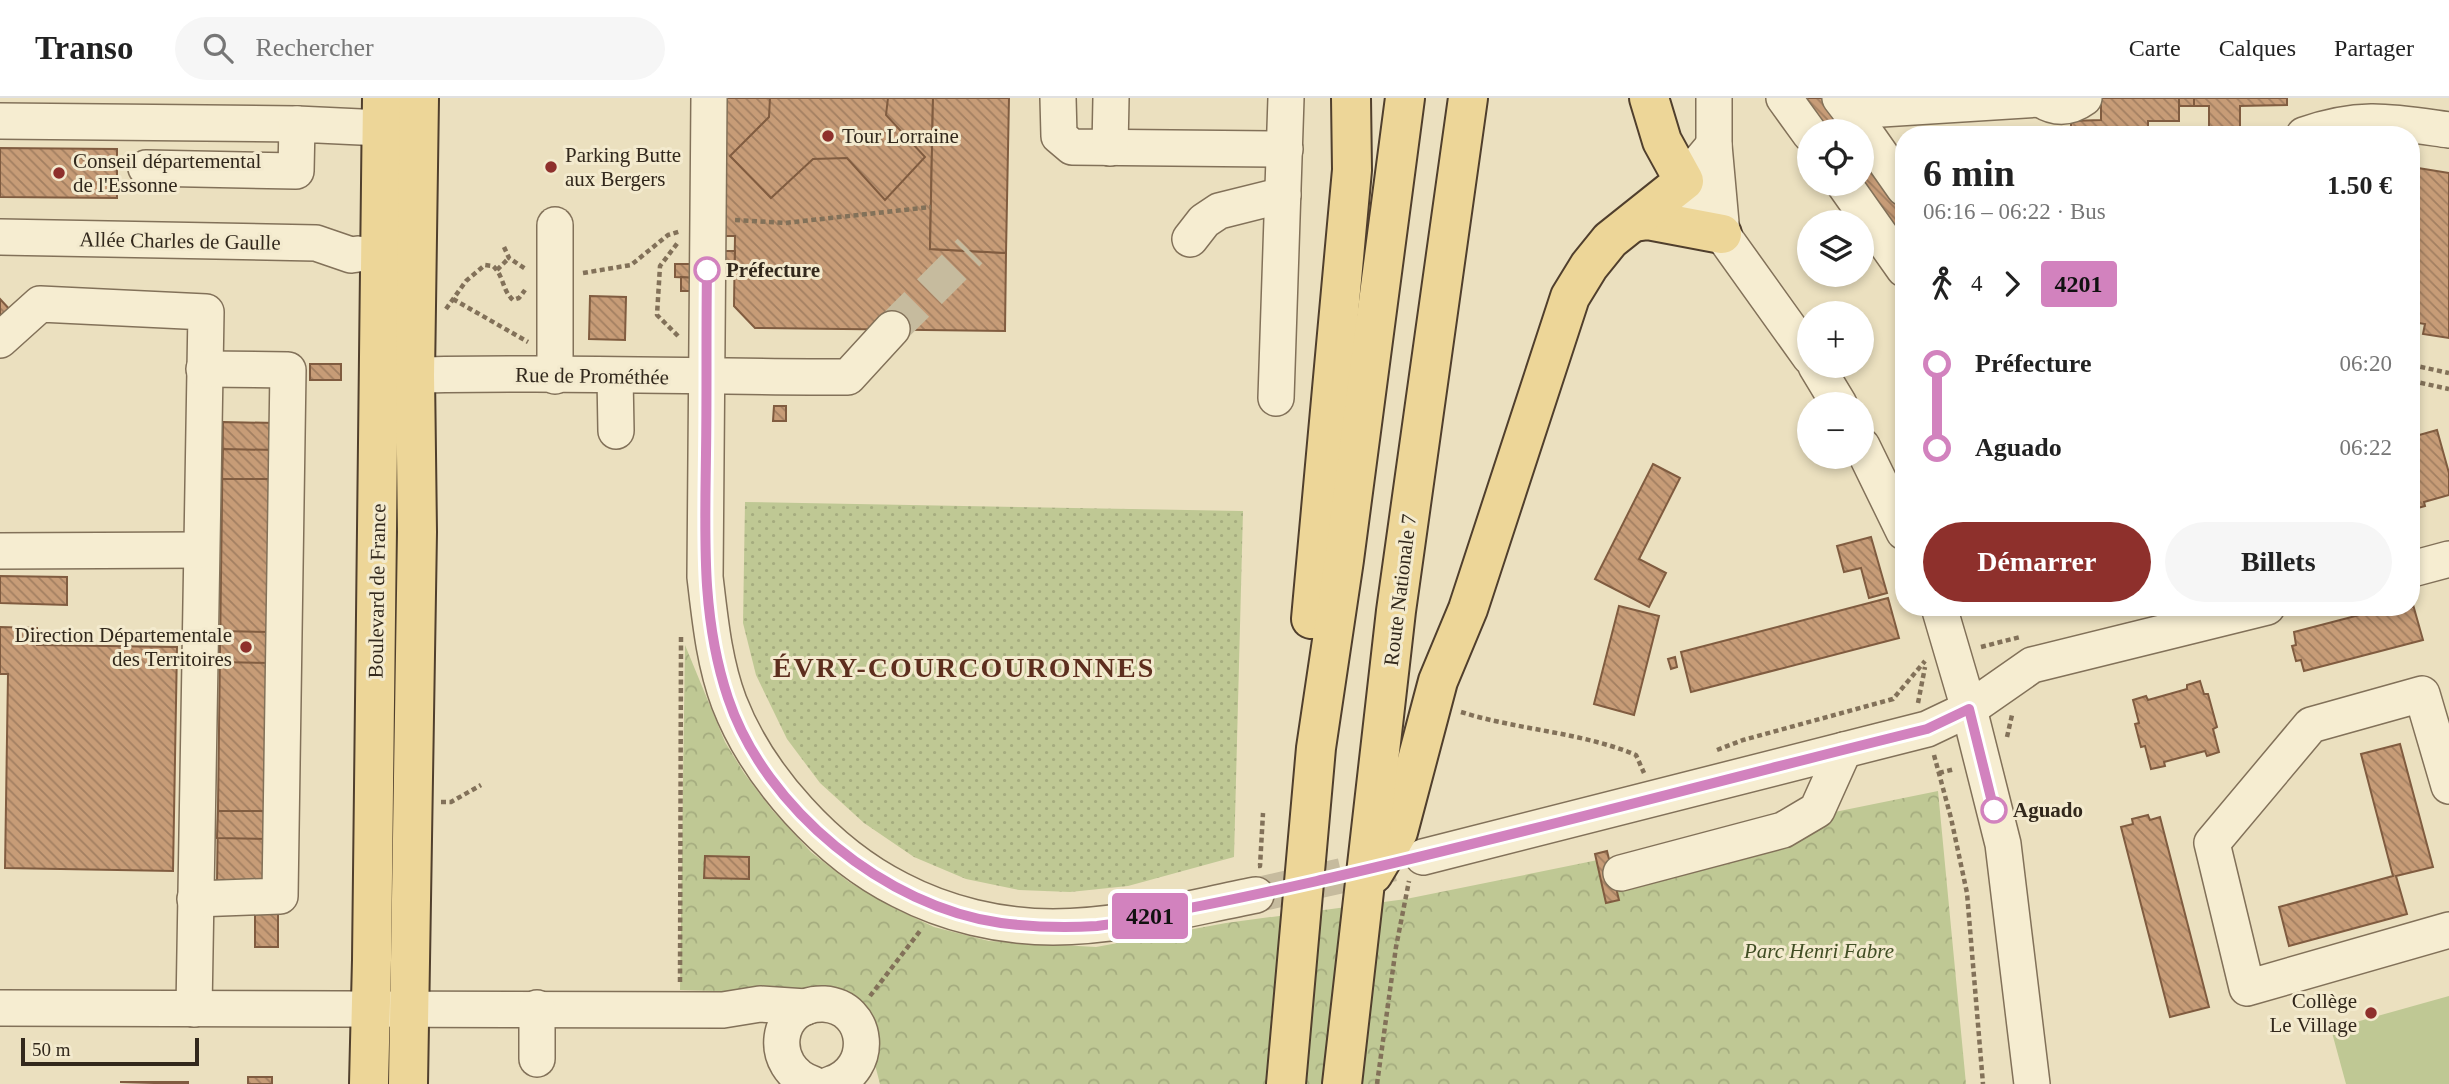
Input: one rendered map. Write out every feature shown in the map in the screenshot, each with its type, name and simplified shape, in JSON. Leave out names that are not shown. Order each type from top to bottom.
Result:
[{"type":"main road","name":"Boulevard de France","points":[[369,1084],[397,375],[419,98]]},
{"type":"main road","points":[[1316,748],[1303,702],[1352,170],[1351,98]]},
{"type":"main road","points":[[1286,1084],[1316,748],[1346,547],[1405,98]]},
{"type":"main road","name":"Route Nationale 7","points":[[1342,1084],[1396,611],[1468,98]]},
{"type":"main road","points":[[1365,890],[1398,832],[1438,681],[1468,609],[1570,297],[1589,266],[1610,240],[1684,181],[1662,141],[1649,98]]},
{"type":"main road","name":"Boulevard de France","points":[[382,113],[397,375],[417,532],[408,1084]]},
{"type":"main road","points":[[1634,222],[1648,220],[1722,234]]},
{"type":"street","points":[[709,98],[705,577],[715,653],[729,701],[748,742],[776,783],[808,821],[853,861],[899,890],[938,906],[998,923],[1050,927],[1100,926],[1255,877]]},
{"type":"street","points":[[1110,148],[1111,98]]},
{"type":"street","points":[[1276,398],[1286,98]]},
{"type":"street","points":[[1714,98],[1714,145],[1722,234]]},
{"type":"street","points":[[1784,98],[1799,119]]},
{"type":"street","points":[[1845,105],[2040,98],[2052,105],[2064,107],[2076,104],[2084,98]]},
{"type":"street","points":[[1845,105],[1895,175]]},
{"type":"street","points":[[0,121],[297,124],[382,113]]},
{"type":"street","points":[[1057,113],[1062,141],[1072,147],[1110,148],[1159,141],[1284,149]]},
{"type":"street","points":[[2329,126],[2351,118],[2449,130]]},
{"type":"street","points":[[146,168],[296,171],[297,124]]},
{"type":"street","points":[[1714,145],[1684,181],[1797,339]]},
{"type":"street","points":[[1191,239],[1204,221],[1219,212],[1283,195]]},
{"type":"street","points":[[1852,196],[1895,256]]},
{"type":"street","points":[[555,225],[555,376]]},
{"type":"street","name":"Allée Charles de Gaulle","points":[[0,237],[316,243],[351,255],[359,254]]},
{"type":"street","points":[[0,340],[40,304],[205,312],[194,1010]]},
{"type":"street","name":"Rue de Prométhée","points":[[397,375],[848,377],[892,330]]},
{"type":"street","points":[[195,899],[280,896],[288,370],[204,369]]},
{"type":"street","points":[[615,376],[616,431]]},
{"type":"street","points":[[1873,469],[1895,514]]},
{"type":"street","points":[[0,551],[201,550]]},
{"type":"street","points":[[2420,567],[2449,559]]},
{"type":"street","points":[[1939,616],[1940,657],[1969,709],[2003,844],[2032,1084]]},
{"type":"street","points":[[1423,857],[1927,729],[1969,709],[2032,665],[2231,616]]},
{"type":"street","points":[[2449,786],[2422,694],[2311,724],[2212,843],[2247,988],[2449,930]]},
{"type":"street","points":[[1621,873],[1783,831],[1817,810],[1844,750]]},
{"type":"street","points":[[0,1008],[723,1010],[760,1004],[806,1007],[827,1004],[841,1009],[852,1019],[861,1036],[867,1069],[854,1069],[831,1083],[800,1079],[791,1072],[785,1062],[782,1033],[790,1019],[806,1007]]},
{"type":"street","points":[[537,1008],[537,1059]]},
{"type":"street","points":[[723,1010],[760,1026],[781,1043]]},
{"type":"path","points":[[730,219],[785,223],[931,206]]},
{"type":"path","points":[[504,247],[509,258],[534,274]]},
{"type":"path","points":[[497,270],[509,258]]},
{"type":"path","points":[[2420,367],[2449,373]]},
{"type":"path","points":[[2420,383],[2449,389]]},
{"type":"path","points":[[680,1009],[681,625]]},
{"type":"path","points":[[1708,753],[1743,740],[1893,698],[1940,657],[2024,636]]},
{"type":"path","points":[[1940,657],[1918,703],[1951,818],[1967,893],[1983,1084]]},
{"type":"path","points":[[1458,711],[1493,722],[1613,746],[1636,755],[1644,773]]},
{"type":"path","points":[[1631,776],[1654,771]]},
{"type":"path","points":[[451,802],[481,786]]},
{"type":"path","points":[[1255,877],[1263,813]]},
{"type":"path","points":[[852,1019],[938,906]]},
{"type":"green space","points":[[745,502],[1243,511],[1234,857],[1128,886],[1070,892],[1019,890],[966,879],[914,857],[864,823],[820,783],[787,739],[756,675],[743,623]]},
{"type":"green space","name":"Parc Henri Fabre","points":[[685,645],[725,742],[772,810],[811,852],[849,882],[894,908],[934,927],[989,941],[1096,947],[1226,923],[1406,899],[1938,791],[1966,1084],[880,1084],[867,1034],[817,994],[680,990]]},
{"type":"green space","points":[[2449,996],[2449,1084],[2346,1084],[2331,1029]]},
{"type":"building","points":[[725,98],[933,98],[930,249],[1006,253],[1005,331],[755,328],[734,306],[735,236],[723,236]]},
{"type":"building","name":"Tour Lorraine","points":[[770,98],[888,98],[886,115],[925,157],[885,200],[847,158],[813,159],[771,198],[730,156],[769,117]]},
{"type":"building","points":[[933,98],[1009,98],[1006,253],[930,249]]},
{"type":"building","points":[[1803,98],[1826,98],[1841,119],[1818,119]]},
{"type":"building","points":[[2101,98],[2179,98],[2179,121],[2148,121],[2148,126],[2071,126],[2071,121],[2101,120]]},
{"type":"building","points":[[2179,98],[2194,98],[2194,106],[2179,106]]},
{"type":"building","points":[[2194,98],[2287,98],[2287,105],[2240,106],[2240,126],[2209,126],[2209,106],[2194,106]]},
{"type":"building","name":"Conseil départemental de l'Essonne","points":[[0,148],[117,149],[117,198],[0,197]]},
{"type":"building","points":[[1874,166],[1895,197],[1895,231],[1871,196],[1874,196]]},
{"type":"building","points":[[2420,168],[2449,173],[2449,338],[2423,334],[2425,324],[2420,323]]},
{"type":"building","points":[[723,251],[735,251],[734,278],[722,278]]},
{"type":"building","points":[[675,264],[694,264],[694,278],[675,277]]},
{"type":"building","points":[[681,277],[694,278],[694,291],[681,291]]},
{"type":"building","points":[[590,296],[626,297],[625,340],[589,339]]},
{"type":"building","points":[[0,299],[12,312],[0,322]]},
{"type":"building","points":[[310,364],[341,364],[341,380],[310,380]]},
{"type":"building","points":[[774,406],[786,406],[786,421],[773,421]]},
{"type":"building","name":"Direction Départementale des Territoires","points":[[223,422],[275,423],[269,884],[217,884]]},
{"type":"building","points":[[2437,430],[2449,473],[2449,495],[2424,502],[2425,506],[2420,507],[2420,435]]},
{"type":"building","points":[[223,449],[275,450],[274,479],[222,479]]},
{"type":"building","points":[[1653,464],[1680,478],[1639,559],[1666,573],[1649,607],[1595,579]]},
{"type":"building","points":[[1871,537],[1887,593],[1869,598],[1861,568],[1844,572],[1837,546]]},
{"type":"building","points":[[0,576],[67,577],[67,605],[0,603]]},
{"type":"building","points":[[1888,598],[1899,638],[1691,692],[1681,652]]},
{"type":"building","points":[[1619,606],[1659,616],[1634,715],[1594,704]]},
{"type":"building","points":[[2355,616],[2416,616],[2423,640],[2304,671],[2301,660],[2296,661],[2292,646],[2296,645],[2294,632]]},
{"type":"building","points":[[0,627],[37,628],[37,645],[177,647],[173,871],[5,868],[8,674],[0,674]]},
{"type":"building","points":[[220,631],[272,632],[272,663],[220,662]]},
{"type":"building","points":[[1675,657],[1677,667],[1671,669],[1668,659]]},
{"type":"building","points":[[2200,681],[2204,694],[2208,694],[2217,727],[2213,729],[2219,752],[2207,756],[2205,751],[2164,762],[2165,766],[2151,769],[2135,724],[2139,723],[2133,700],[2146,696],[2148,700],[2187,689],[2187,685]]},
{"type":"building","points":[[2400,744],[2433,867],[2396,876],[2407,914],[2289,946],[2279,907],[2393,876],[2361,754]]},
{"type":"building","points":[[218,811],[270,811],[269,839],[217,838]]},
{"type":"building","points":[[2148,815],[2150,820],[2160,817],[2209,1007],[2170,1017],[2121,827],[2133,824],[2132,819]]},
{"type":"building","points":[[1607,851],[1619,900],[1606,903],[1595,854]]},
{"type":"building","points":[[705,856],[749,857],[749,879],[704,878]]},
{"type":"building","points":[[255,913],[278,913],[278,947],[255,947]]},
{"type":"building","points":[[248,1077],[272,1077],[272,1084],[248,1084]]},
{"type":"building","points":[[120,1082],[188,1082],[188,1084]]},
{"type":"tunnel","points":[[892,329],[970,251]]},
{"type":"tunnel","points":[[1256,895],[1393,864]]},
{"type":"bus line","name":"4201","points":[[707,270],[705,577],[715,653],[729,701],[748,742],[776,783],[808,821],[853,861],[899,890],[949,911],[998,923],[1050,927],[1100,926],[1256,895],[1423,857],[1927,729],[1969,709],[1994,810]]},
{"type":"place","name":"Tour Lorraine","points":[[828,136]]},
{"type":"place","name":"Parking Butte aux Bergers","points":[[551,167]]},
{"type":"place","name":"Conseil départemental de l'Essonne","points":[[59,173]]},
{"type":"place","name":"Préfecture","points":[[707,270]]},
{"type":"place","name":"Direction Départementale des Territoires","points":[[246,647]]},
{"type":"place","name":"Aguado","points":[[1994,810]]},
{"type":"place","name":"Collège Le Village","points":[[2371,1013]]},
{"type":"district","name":"ÉVRY-COURCOURONNES","points":[[964,667]]}]
